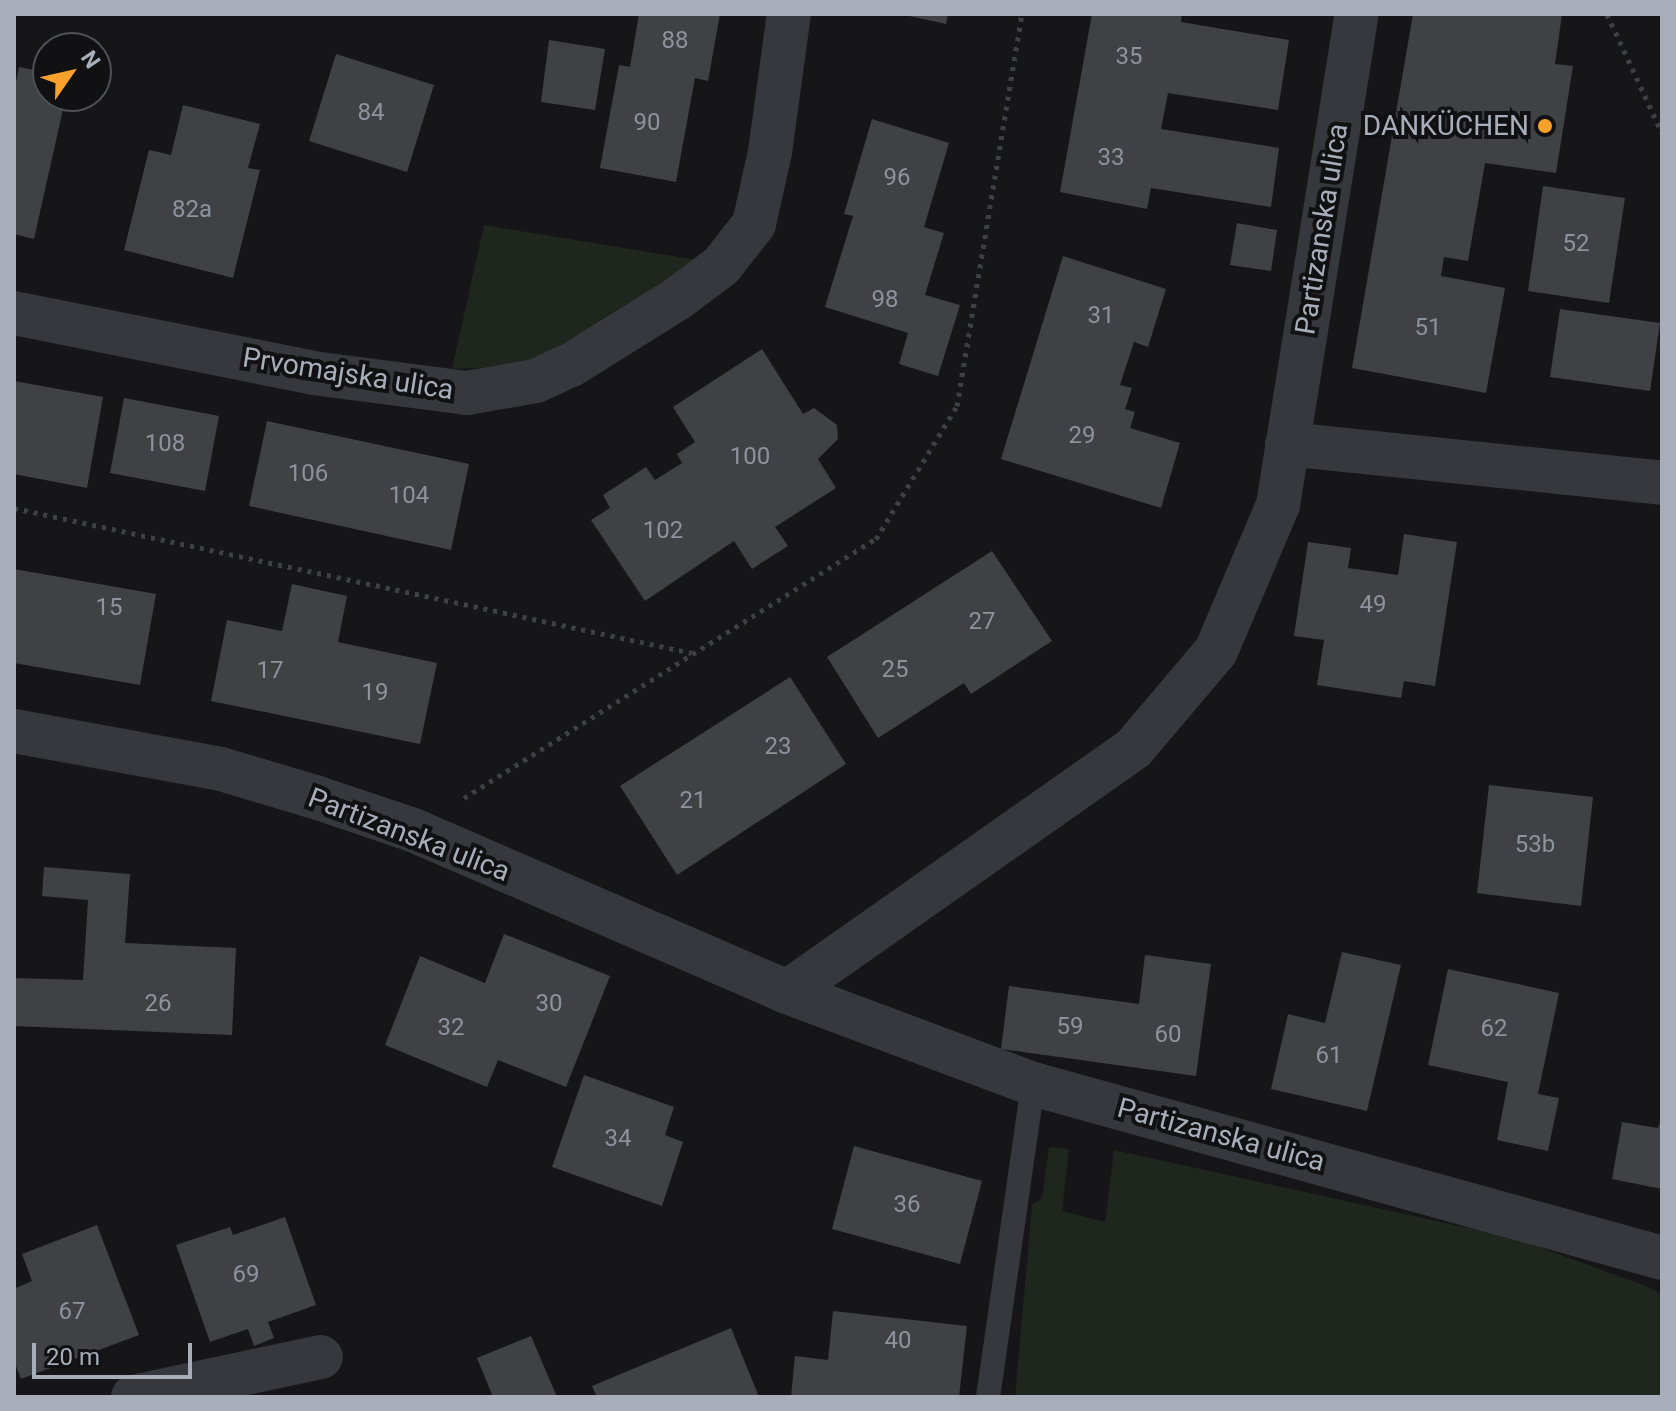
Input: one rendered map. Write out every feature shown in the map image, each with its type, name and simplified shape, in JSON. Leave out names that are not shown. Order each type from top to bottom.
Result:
[{"type":"street","name":"Prvomajska ulica","points":[[14,313],[313,373],[467,393],[536,381],[571,365],[677,299],[721,266],[754,224],[770,152],[789,14]]},
{"type":"street","name":"Partizanska ulica","points":[[787,992],[1134,748],[1216,651],[1278,505],[1357,14]]},
{"type":"street","points":[[1287,444],[1662,483]]},
{"type":"street","name":"Partizanska ulica","points":[[14,731],[221,769],[413,830],[787,992],[1033,1084],[1662,1258]]},
{"type":"street","points":[[133,1397],[321,1357]]},
{"type":"lane","points":[[988,1397],[1033,1084]]},
{"type":"path","points":[[413,830],[876,539],[957,406],[1022,14]]},
{"type":"path","points":[[1607,14],[1662,133]]},
{"type":"path","points":[[14,508],[693,654]]},
{"type":"shaded area","points":[[484,225],[697,260],[557,353],[506,367],[452,369]]},
{"type":"shaded area","points":[[1049,1147],[1069,1149],[1062,1211],[1105,1222],[1114,1150],[1518,1239],[1651,1288],[1662,1295],[1662,1397],[1015,1397],[1032,1205],[1042,1198]]},
{"type":"building","points":[[639,14],[720,14],[708,81],[695,78],[676,182],[600,168],[619,65],[630,67]]},
{"type":"building","points":[[900,14],[948,14],[946,24]]},
{"type":"building","points":[[1092,14],[1182,14],[1181,22],[1289,40],[1278,110],[1168,93],[1161,129],[1279,148],[1271,207],[1151,188],[1147,209],[1060,192]]},
{"type":"building","points":[[1413,14],[1562,14],[1555,64],[1573,66],[1556,173],[1485,163],[1468,261],[1444,257],[1441,276],[1505,288],[1486,393],[1352,368]]},
{"type":"building","points":[[549,40],[605,49],[595,110],[541,102]]},
{"type":"building","points":[[336,54],[434,85],[407,172],[309,141]]},
{"type":"building","points":[[19,67],[32,70],[32,112],[62,112],[34,239],[14,234],[14,91]]},
{"type":"building","points":[[183,105],[260,124],[248,168],[260,170],[233,278],[124,250],[149,150],[171,155]]},
{"type":"building","points":[[872,119],[949,143],[924,227],[944,233],[925,295],[960,305],[938,376],[899,364],[908,333],[825,307],[853,216],[844,214]]},
{"type":"building","points":[[1543,186],[1625,198],[1609,303],[1528,291]]},
{"type":"building","points":[[1237,223],[1277,230],[1271,271],[1230,265]]},
{"type":"building","points":[[1063,256],[1166,289],[1148,347],[1134,342],[1120,385],[1132,388],[1125,409],[1135,412],[1130,428],[1180,443],[1161,508],[1001,459]]},
{"type":"building","points":[[1560,309],[1660,323],[1650,391],[1550,377]]},
{"type":"building","points":[[762,349],[803,414],[814,408],[837,425],[838,439],[818,459],[836,488],[775,527],[788,546],[752,569],[734,541],[645,601],[591,520],[610,508],[603,495],[646,467],[655,480],[682,463],[677,454],[695,442],[673,407]]},
{"type":"building","points":[[14,381],[103,397],[87,488],[14,474]]},
{"type":"building","points":[[124,398],[219,416],[205,491],[110,473]]},
{"type":"building","points":[[267,421],[469,464],[451,550],[249,506]]},
{"type":"building","points":[[1404,534],[1457,542],[1435,686],[1404,681],[1401,698],[1317,685],[1324,640],[1294,636],[1308,542],[1351,548],[1348,568],[1398,575]]},
{"type":"building","points":[[992,551],[1052,641],[971,694],[964,683],[878,738],[827,657]]},
{"type":"building","points":[[14,569],[156,594],[140,685],[14,663]]},
{"type":"building","points":[[292,584],[347,596],[338,642],[437,663],[420,744],[211,701],[227,620],[282,631]]},
{"type":"building","points":[[790,677],[846,764],[677,875],[620,786]]},
{"type":"building","points":[[1489,785],[1593,797],[1581,906],[1477,893]]},
{"type":"building","points":[[44,867],[130,874],[125,943],[236,948],[232,1035],[14,1026],[14,978],[83,980],[88,900],[42,896]]},
{"type":"building","points":[[504,934],[610,976],[566,1087],[498,1060],[487,1087],[385,1045],[420,956],[485,983]]},
{"type":"building","points":[[1342,952],[1401,965],[1367,1111],[1271,1089],[1288,1014],[1325,1023]]},
{"type":"building","points":[[1145,955],[1211,964],[1196,1076],[1001,1049],[1009,986],[1139,1004]]},
{"type":"building","points":[[1448,969],[1559,993],[1538,1094],[1559,1098],[1548,1151],[1497,1140],[1508,1082],[1428,1065]]},
{"type":"building","points":[[584,1075],[674,1107],[665,1135],[683,1142],[662,1206],[552,1167]]},
{"type":"building","points":[[1662,1116],[1662,1189],[1612,1179],[1622,1122],[1658,1128]]},
{"type":"building","points":[[854,1146],[982,1181],[960,1264],[832,1229]]},
{"type":"building","points":[[285,1217],[316,1305],[268,1322],[274,1338],[254,1346],[248,1329],[210,1342],[176,1245],[230,1227],[233,1235]]},
{"type":"building","points":[[97,1225],[139,1335],[21,1379],[14,1361],[14,1289],[32,1281],[22,1254]]},
{"type":"building","points":[[833,1311],[967,1326],[959,1397],[791,1397],[795,1356],[828,1360]]},
{"type":"building","points":[[731,1328],[759,1397],[597,1397],[592,1386]]},
{"type":"building","points":[[531,1336],[557,1397],[493,1397],[477,1358]]},
{"type":"place","name":"DANKÜCHEN","points":[[1545,126]]}]
